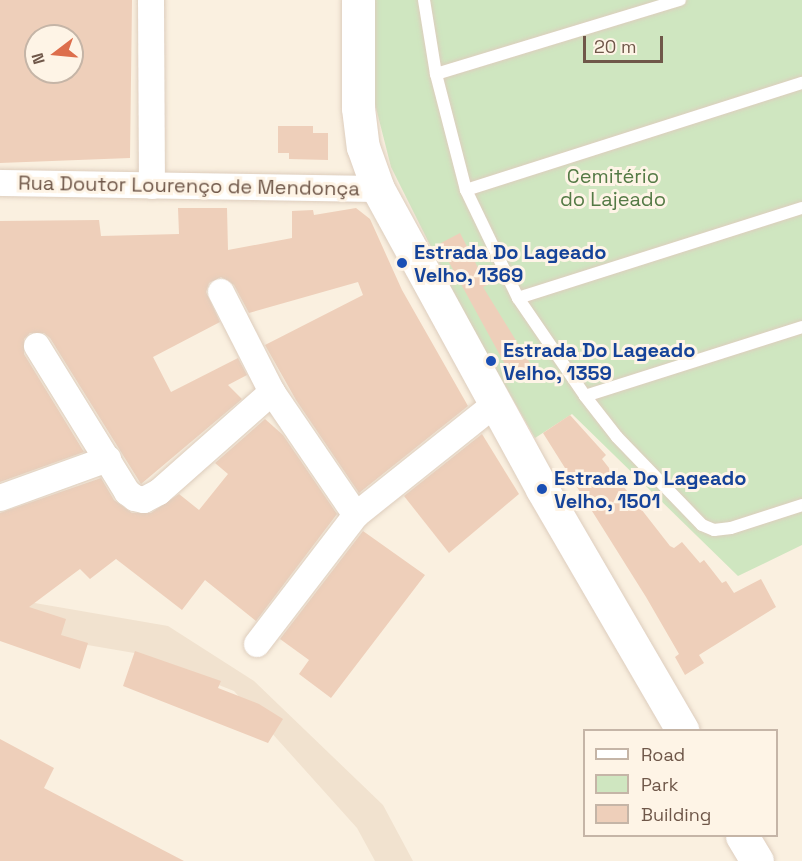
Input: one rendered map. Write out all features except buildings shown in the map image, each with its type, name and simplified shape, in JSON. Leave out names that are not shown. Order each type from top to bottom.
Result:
[{"type":"main road","points":[[358,0],[359,118],[363,147],[378,189],[495,404],[681,729]]},
{"type":"main road","points":[[743,837],[757,861]]},
{"type":"street","points":[[151,0],[152,186]]},
{"type":"street","name":"Rua Doutor Lourenço de Mendonça","points":[[0,183],[378,189]]},
{"type":"street","points":[[221,292],[272,392],[356,515]]},
{"type":"street","points":[[37,346],[127,492],[144,500],[159,492],[272,392]]},
{"type":"street","points":[[256,644],[356,515],[495,404]]},
{"type":"street","points":[[0,498],[108,459]]},
{"type":"lane","points":[[424,0],[436,74],[466,190],[518,298],[585,396],[617,437],[702,525],[714,530],[731,528],[802,505]]},
{"type":"lane","points":[[436,74],[680,0]]},
{"type":"lane","points":[[466,190],[802,83]]},
{"type":"lane","points":[[518,298],[802,208]]},
{"type":"lane","points":[[585,396],[802,327]]},
{"type":"shaded area","points":[[0,597],[168,626],[254,681],[383,805],[413,861],[375,861],[357,828],[234,691],[140,654],[0,630]]},
{"type":"green space","name":"Cemitério do Lajeado","points":[[370,0],[802,0],[802,545],[738,576],[572,414],[535,438],[466,317],[391,167],[374,100]]},
{"type":"place","name":"Estrada Do Lageado Velho, 1369","points":[[402,263]]},
{"type":"place","name":"Estrada Do Lageado Velho, 1359","points":[[491,361]]},
{"type":"place","name":"Estrada Do Lageado Velho, 1501","points":[[542,489]]}]
